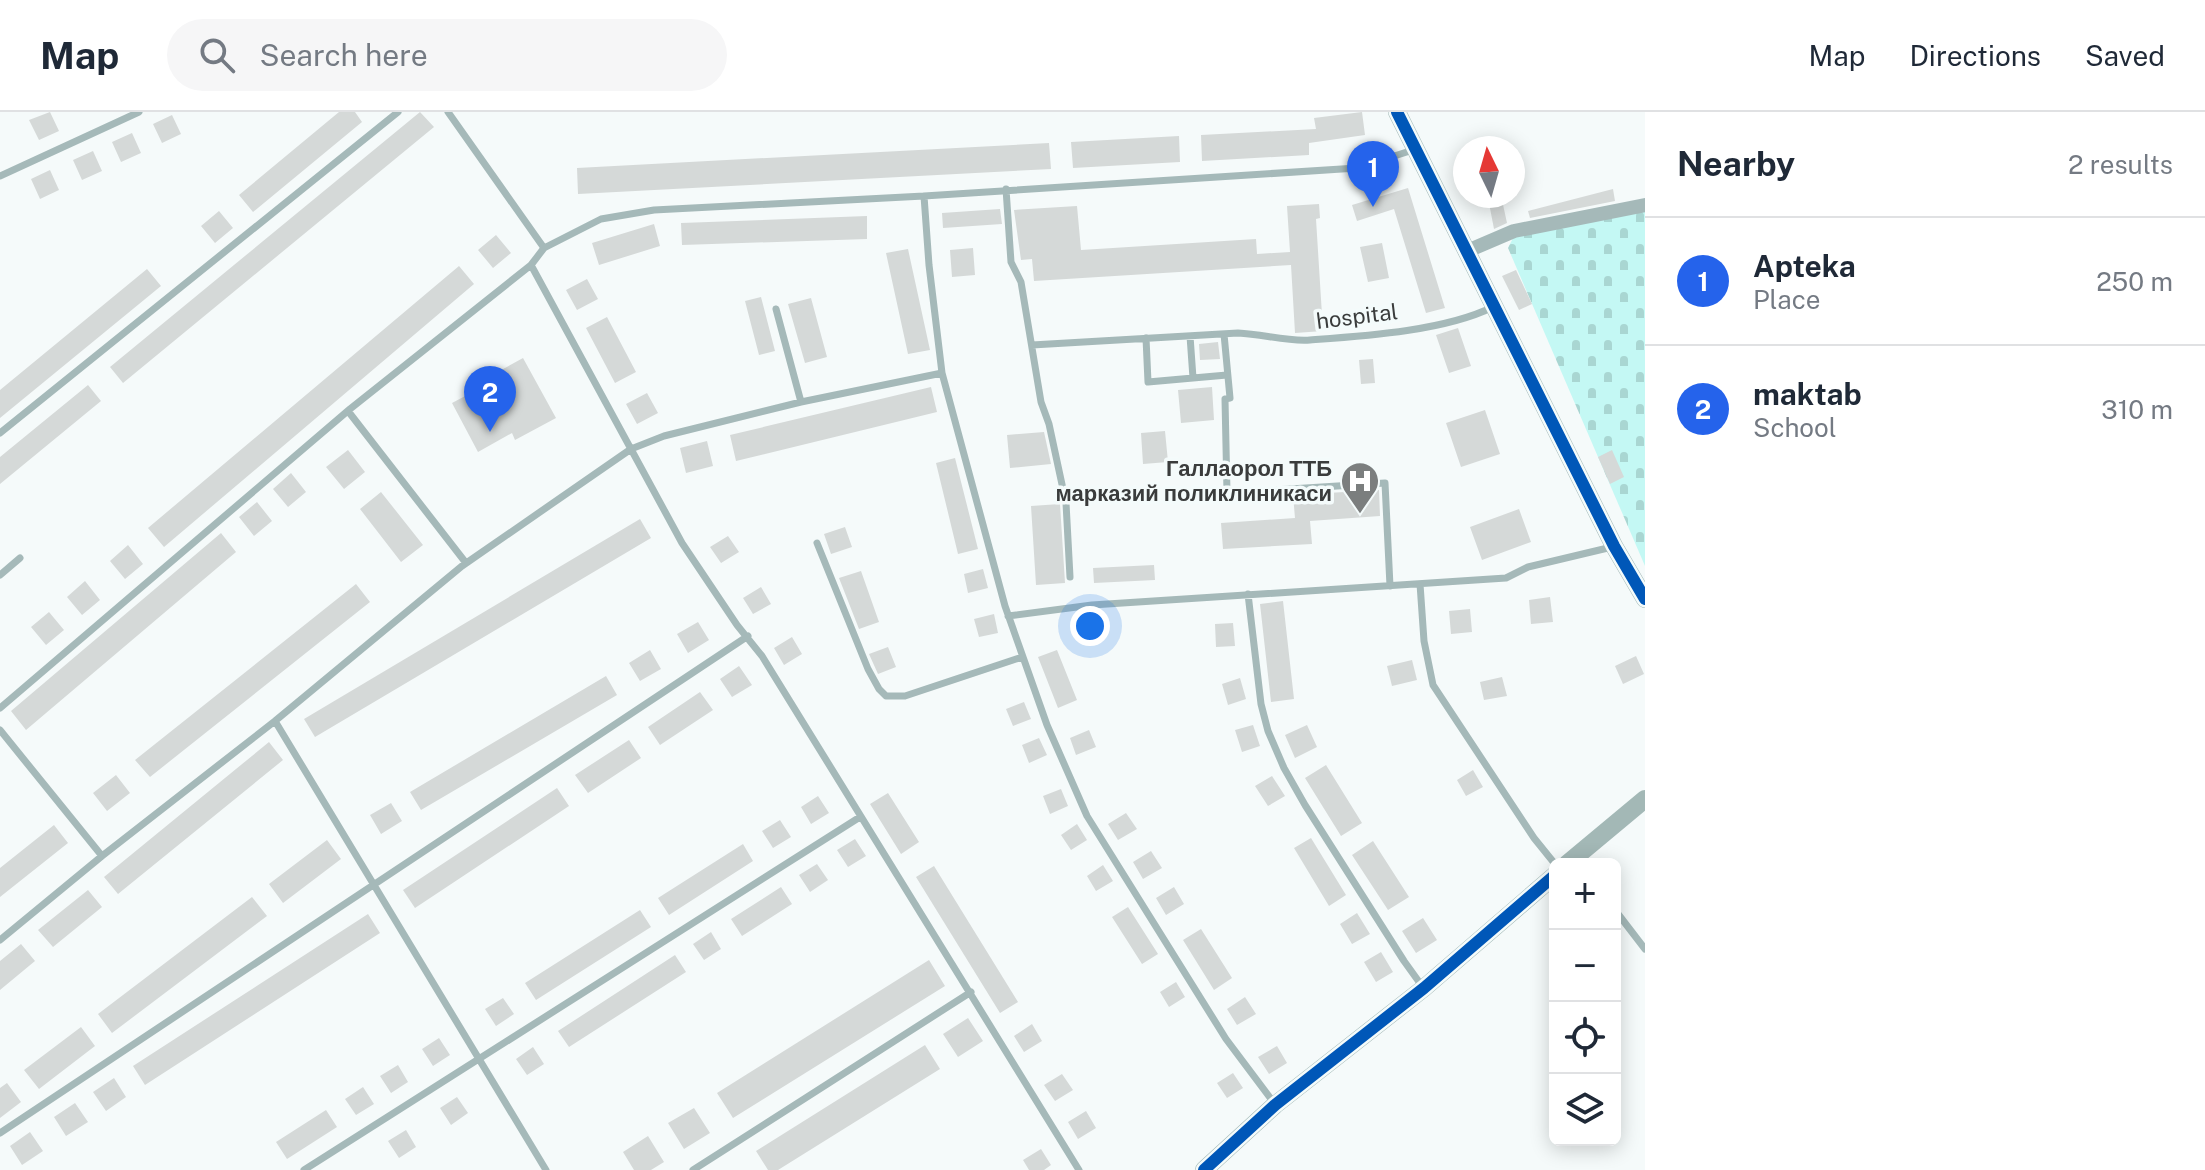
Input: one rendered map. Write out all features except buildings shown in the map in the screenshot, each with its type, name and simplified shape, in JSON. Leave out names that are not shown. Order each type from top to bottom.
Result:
[{"type":"street","points":[[1397,112],[1413,150],[1614,546],[1645,599]]},
{"type":"street","points":[[1465,252],[1514,231],[1645,205]]},
{"type":"street","points":[[1579,858],[1645,799]]},
{"type":"street","points":[[1204,1170],[1275,1105],[1424,988],[1549,880]]},
{"type":"lane","points":[[0,176],[139,112]]},
{"type":"lane","points":[[0,433],[398,112]]},
{"type":"lane","points":[[448,112],[544,248]]},
{"type":"lane","points":[[0,708],[348,411],[531,265],[544,248],[601,219],[654,210],[1357,168],[1413,150]]},
{"type":"lane","points":[[1006,189],[1011,262],[1021,282],[1041,402],[1049,424],[1066,503],[1070,577]]},
{"type":"lane","points":[[924,196],[942,373],[1008,616],[1047,725],[1087,816],[1226,1039],[1275,1105]]},
{"type":"lane","points":[[531,265],[682,543],[737,625],[748,636],[971,992],[1076,1169]]},
{"type":"lane","name":"hospital","points":[[1032,345],[1224,334],[1266,334],[1293,341],[1341,338],[1474,316],[1493,307]]},
{"type":"lane","points":[[776,309],[801,402]]},
{"type":"lane","points":[[1224,334],[1230,398],[1225,399],[1227,493],[1385,483],[1390,586]]},
{"type":"lane","points":[[1190,336],[1193,378]]},
{"type":"lane","points":[[1146,338],[1148,382],[1227,375]]},
{"type":"lane","points":[[0,940],[275,721],[466,563],[631,449],[664,436],[801,402],[942,373]]},
{"type":"lane","points":[[348,411],[466,563]]},
{"type":"lane","points":[[817,543],[868,669],[886,696],[905,696],[1022,657]]},
{"type":"lane","points":[[1008,616],[1092,605],[1506,578],[1528,567],[1614,546]]},
{"type":"lane","points":[[0,575],[20,558]]},
{"type":"lane","points":[[1420,584],[1424,641],[1433,685],[1550,858]]},
{"type":"lane","points":[[1248,594],[1261,704],[1268,731],[1284,768],[1424,988]]},
{"type":"lane","points":[[0,1133],[748,636]]},
{"type":"lane","points":[[275,721],[546,1170]]},
{"type":"lane","points":[[0,730],[102,856]]},
{"type":"lane","points":[[304,1170],[860,817]]},
{"type":"lane","points":[[1621,918],[1645,949]]},
{"type":"lane","points":[[693,1170],[971,992]]},
{"type":"green space","points":[[1645,206],[1645,566],[1508,248],[1514,236]]},
{"type":"cycle path","points":[[1397,112],[1614,546],[1645,599]]},
{"type":"cycle path","points":[[1204,1170],[1275,1105],[1424,988],[1549,880]]},
{"type":"place","name":"Apteka","points":[[1373,207]]},
{"type":"place","name":"maktab","points":[[490,432]]},
{"type":"place","name":"Галлаорол ТТБ марказий поликлиникаси","points":[[1360,515]]}]
